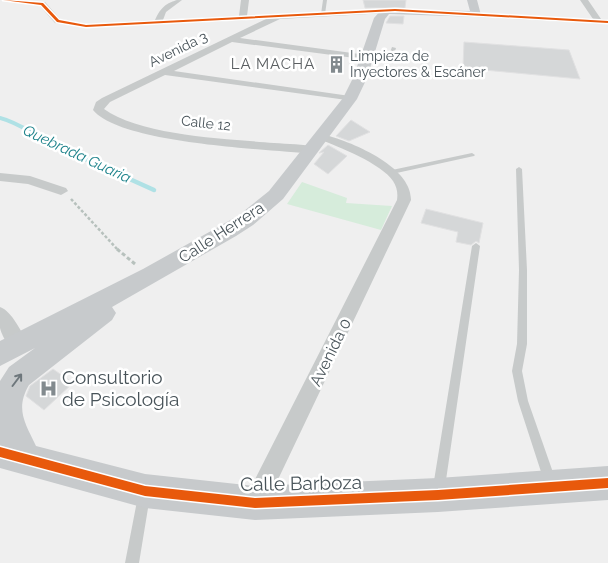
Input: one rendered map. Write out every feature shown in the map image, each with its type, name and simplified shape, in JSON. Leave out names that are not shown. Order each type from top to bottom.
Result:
[{"type":"street","points":[[5,0],[42,4],[58,21],[74,25],[158,23],[386,11],[608,22]]},
{"type":"street","points":[[158,23],[163,11],[177,0]]},
{"type":"street","points":[[243,18],[245,0]]},
{"type":"street","points":[[472,0],[476,15]]},
{"type":"street","points":[[584,0],[599,22]]},
{"type":"street","name":"Calle Herrera","points":[[0,354],[151,275],[246,220],[276,196],[350,99],[360,78],[380,18],[386,11]]},
{"type":"street","name":"Avenida 3","points":[[100,113],[99,107],[106,100],[277,17]]},
{"type":"street","points":[[229,39],[368,55]]},
{"type":"street","points":[[162,72],[350,99]]},
{"type":"street","name":"Calle 12","points":[[100,113],[112,122],[154,132],[317,143],[334,140],[392,172]]},
{"type":"street","name":"Avenida 0","points":[[255,503],[404,200],[403,187],[392,172]]},
{"type":"street","points":[[0,177],[30,180],[61,191]]},
{"type":"street","points":[[13,454],[7,396],[19,376],[151,275]]},
{"type":"street","points":[[0,314],[20,344]]},
{"type":"street","name":"Calle Barboza","points":[[13,454],[62,469],[145,490],[255,503],[438,495],[608,483]]},
{"type":"lane","points":[[323,14],[325,0]]},
{"type":"lane","points":[[368,55],[393,53]]},
{"type":"lane","points":[[392,172],[472,154]]},
{"type":"lane","points":[[519,169],[523,270],[522,344],[517,371],[523,401],[552,487]]},
{"type":"lane","points":[[438,495],[476,246]]},
{"type":"lane","points":[[132,563],[145,490]]},
{"type":"path","points":[[61,191],[88,215],[126,258],[151,275]]},
{"type":"green space","points":[[302,182],[347,198],[346,203],[392,206],[381,230],[287,204]]},
{"type":"building","points":[[363,0],[406,0],[405,8],[365,8]]},
{"type":"building","points":[[390,16],[404,16],[403,24],[386,23]]},
{"type":"building","points":[[464,42],[569,50],[580,79],[463,68]]},
{"type":"building","points":[[351,120],[370,132],[349,141],[336,136]]},
{"type":"building","points":[[328,145],[347,156],[328,174],[314,164],[324,152],[319,153]]},
{"type":"building","points":[[426,209],[483,223],[479,243],[476,241],[471,245],[456,242],[458,232],[421,223]]},
{"type":"building","name":"Consultorio de Psicología","points":[[53,369],[73,383],[44,410],[26,396],[30,386]]},
{"type":"waterway","name":"Quebrada Guaria","points":[[0,118],[14,123],[55,145]]},
{"type":"waterway","name":"Quebrada Guaria","points":[[52,144],[154,190]]},
{"type":"cycle path","points":[[5,0],[42,4],[58,21],[86,26],[395,10],[608,22]]},
{"type":"cycle path","points":[[0,452],[145,491],[255,503],[438,495],[608,483]]},
{"type":"place","name":"Limpieza de Inyectores & Escáner","points":[[336,64]]},
{"type":"place","name":"Consultorio de Psicología","points":[[48,388]]},
{"type":"district","name":"LA MACHA","points":[[273,64]]}]
